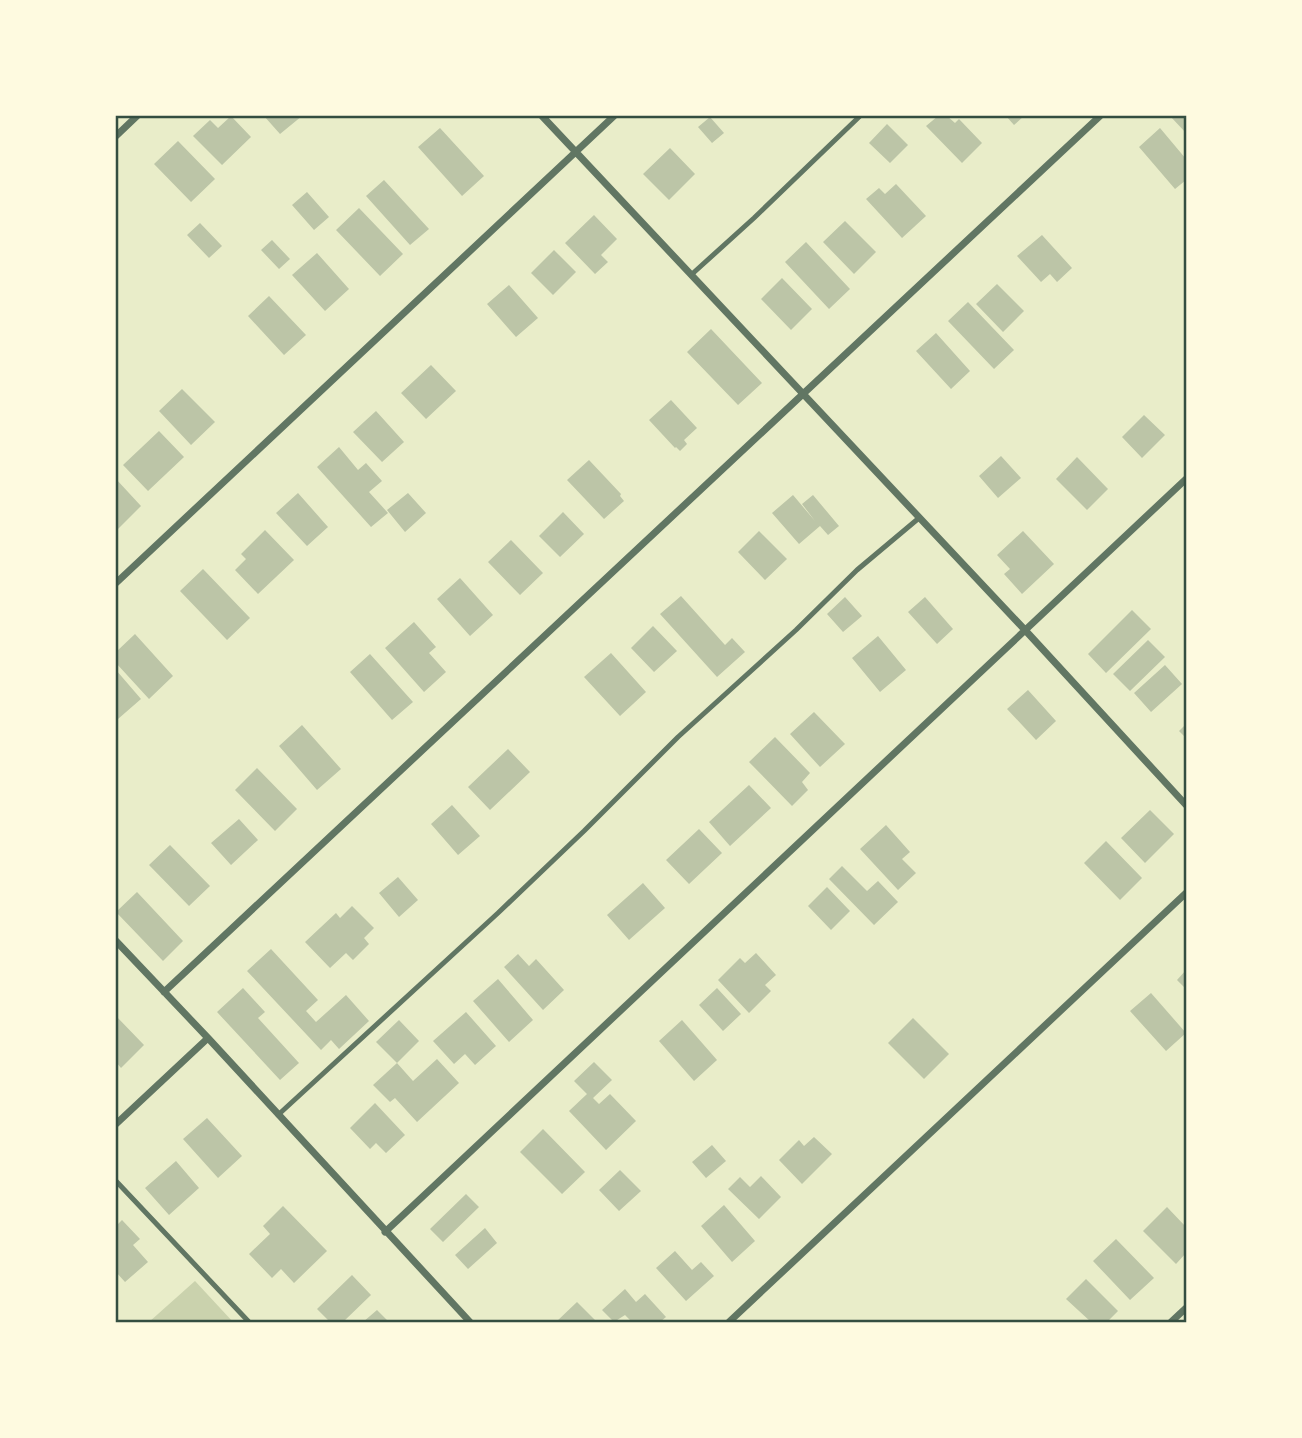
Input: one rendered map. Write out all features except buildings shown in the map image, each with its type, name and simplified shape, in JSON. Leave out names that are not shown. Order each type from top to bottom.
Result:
[{"type":"street","points":[[116,136],[137,116]]},
{"type":"street","points":[[542,116],[1186,805]]},
{"type":"street","points":[[116,583],[614,116]]},
{"type":"street","points":[[164,992],[1100,116]]},
{"type":"street","points":[[385,1232],[1186,479]]},
{"type":"street","points":[[729,1322],[1186,893]]},
{"type":"street","points":[[116,941],[470,1322]]},
{"type":"street","points":[[116,1124],[208,1038]]},
{"type":"street","points":[[1171,1322],[1186,1308]]},
{"type":"lane","points":[[691,275],[860,116]]},
{"type":"lane","points":[[278,1115],[498,914],[678,737],[796,630],[857,570],[919,518]]},
{"type":"lane","points":[[116,1181],[249,1322]]},
{"type":"green space","points":[[195,1281],[233,1322],[149,1322]]}]
